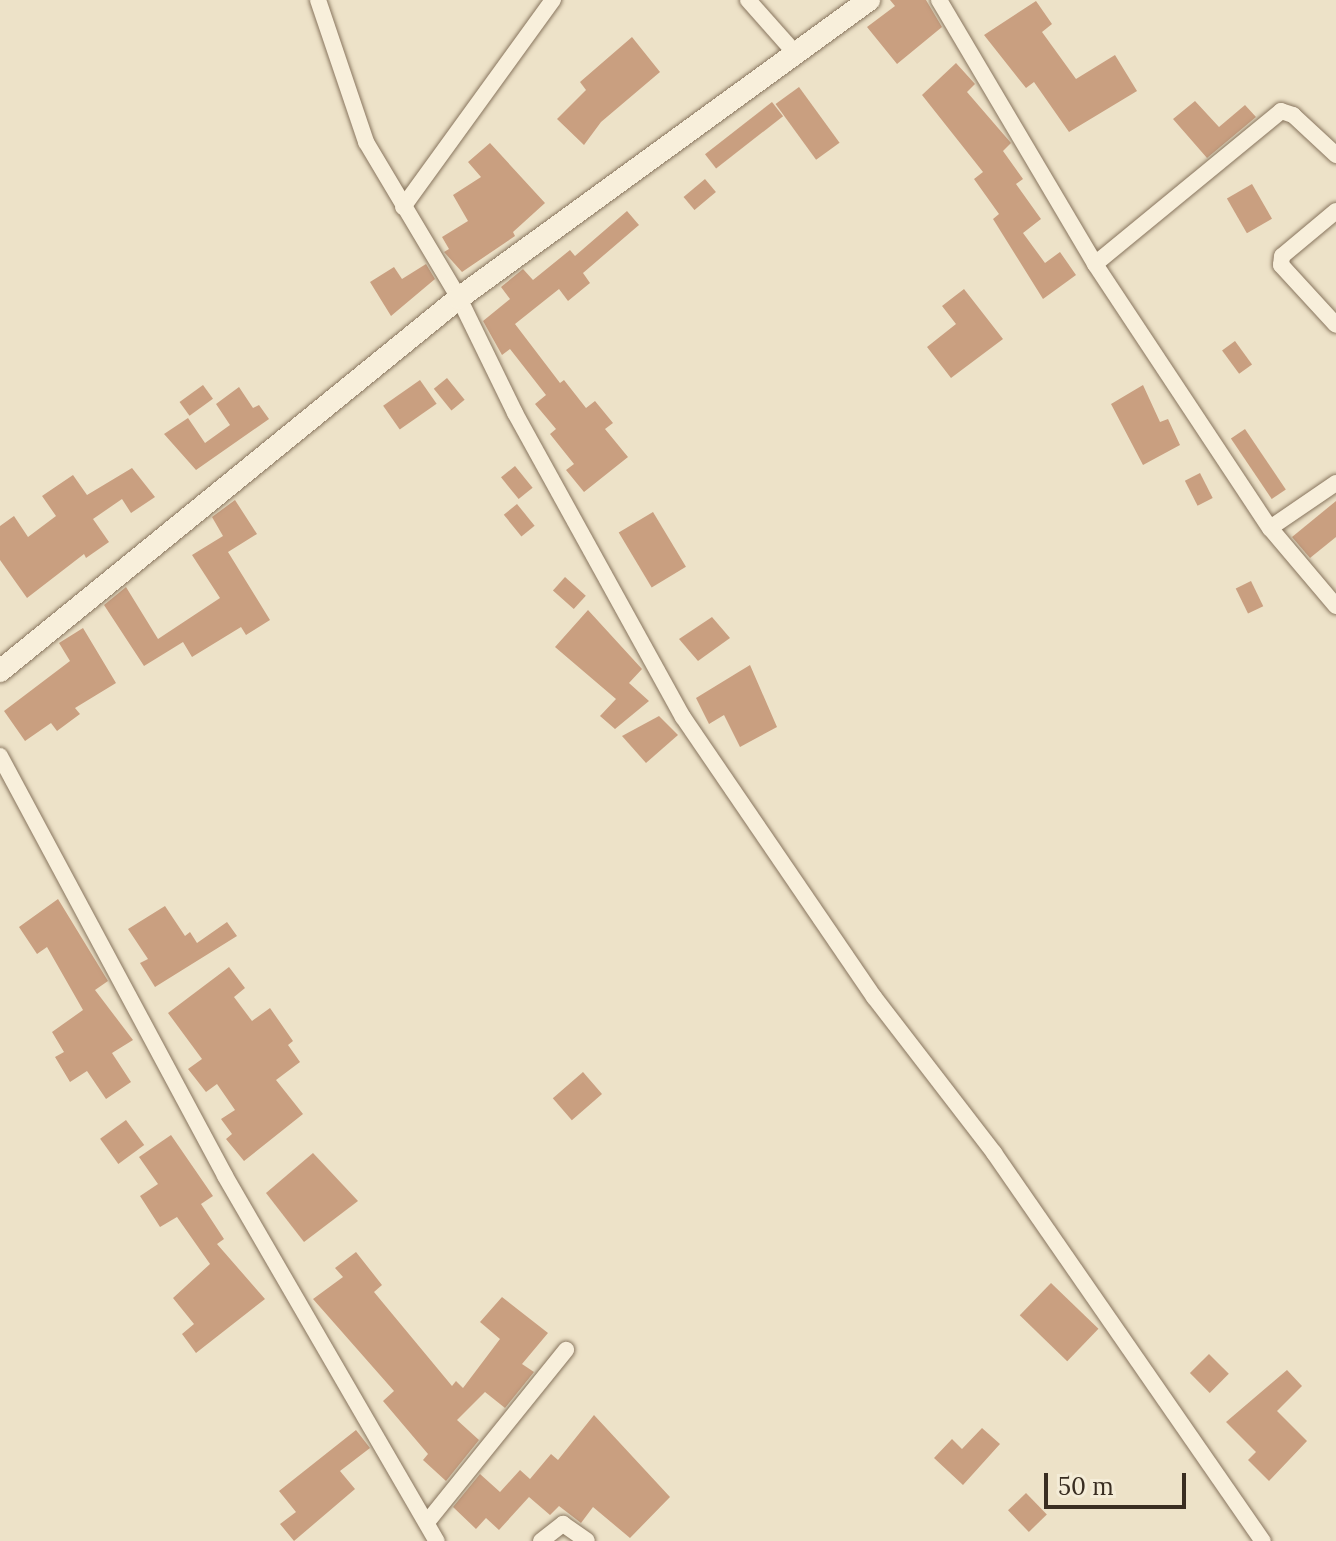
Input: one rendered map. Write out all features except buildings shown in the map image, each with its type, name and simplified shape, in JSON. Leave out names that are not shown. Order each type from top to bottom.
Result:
[{"type":"street","points":[[318,0],[366,142],[459,298],[515,413],[683,717],[874,997],[994,1153],[1263,1541]]},
{"type":"street","points":[[403,207],[553,0]]},
{"type":"street","points":[[748,0],[796,54]]},
{"type":"street","points":[[0,671],[459,298],[869,0]]},
{"type":"street","points":[[939,0],[1095,264],[1270,528],[1336,606]]},
{"type":"street","points":[[1095,264],[1281,111],[1293,115],[1336,155]]},
{"type":"street","points":[[1336,211],[1282,256],[1281,265],[1336,325]]},
{"type":"street","points":[[1270,528],[1336,483]]},
{"type":"street","points":[[0,756],[225,1176],[437,1541]]},
{"type":"street","points":[[428,1521],[566,1350]]},
{"type":"street","points":[[541,1541],[563,1524],[587,1541]]}]
